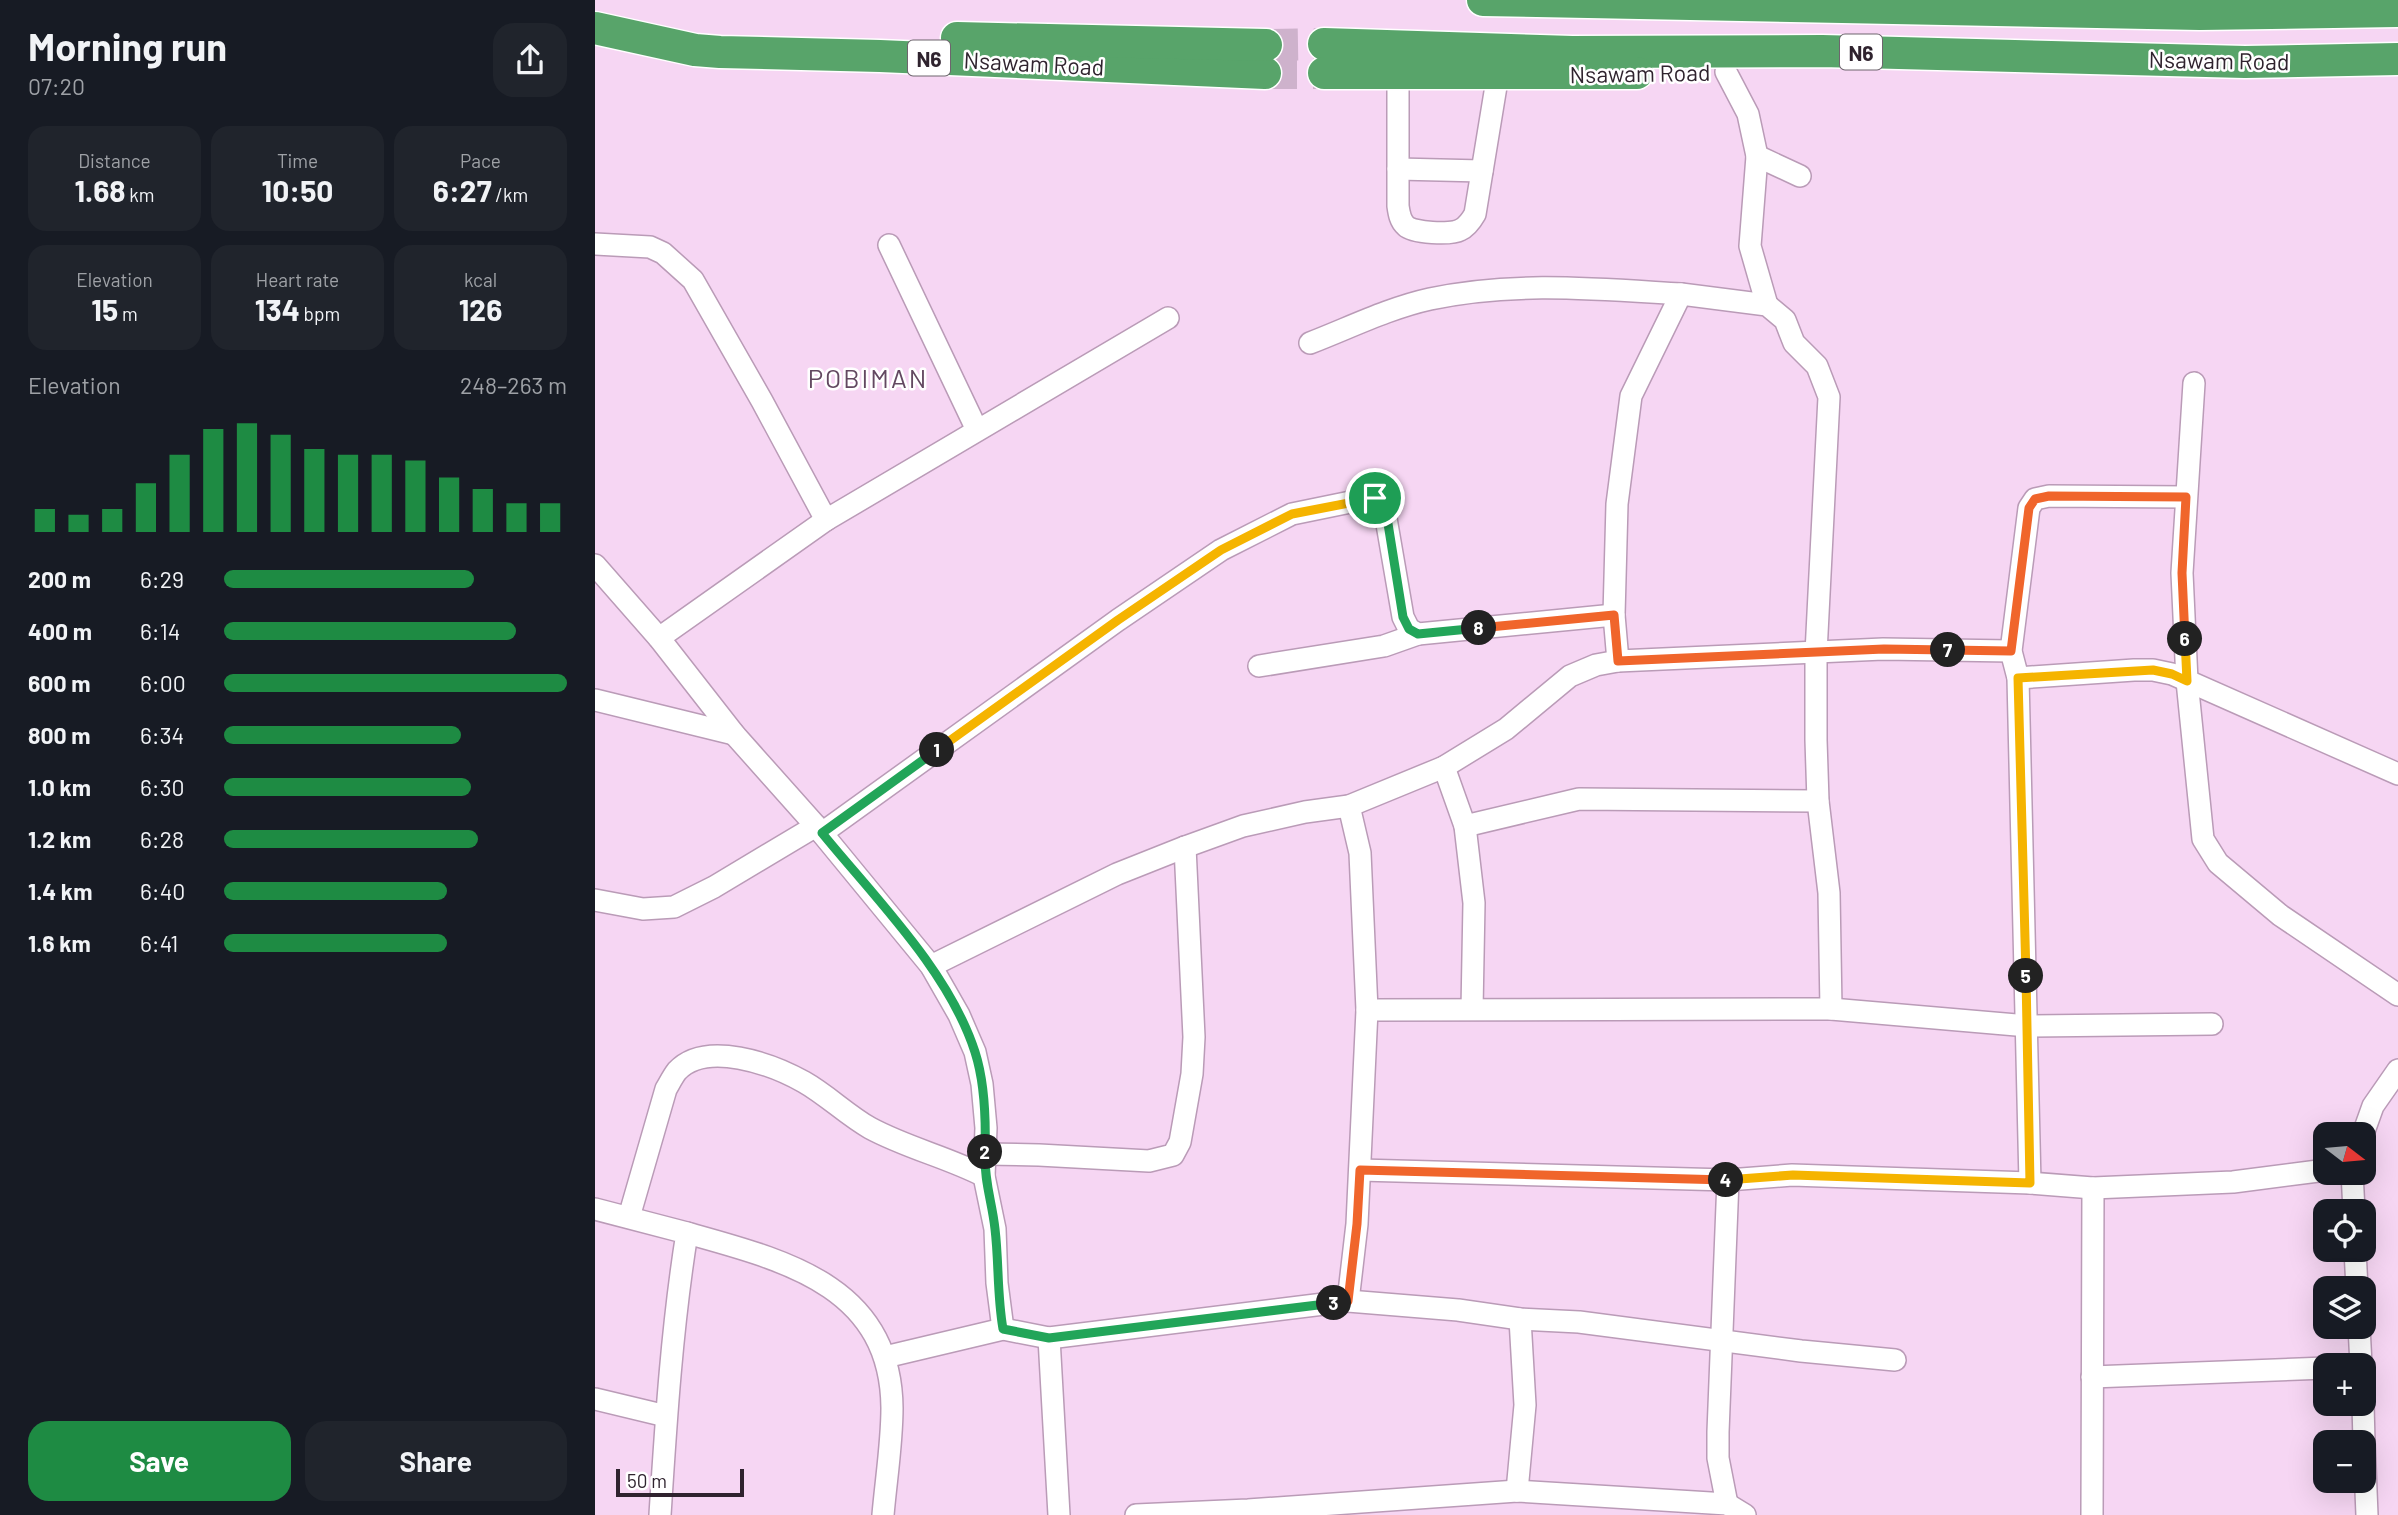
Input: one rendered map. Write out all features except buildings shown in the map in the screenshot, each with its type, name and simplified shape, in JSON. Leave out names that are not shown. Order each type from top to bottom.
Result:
[{"type":"highway","name":"Nsawam Road","points":[[1483,0],[2200,15],[2398,11]]},
{"type":"highway","name":"Nsawam Road","points":[[1856,0],[1905,10]]},
{"type":"highway","name":"Nsawam Road","points":[[595,28],[695,50],[720,52],[1266,59]]},
{"type":"highway","name":"Nsawam Road","points":[[1956,55],[1725,72],[1398,75],[1324,59],[1571,52],[1822,51],[2245,62],[2398,59]]},
{"type":"street","points":[[1725,72],[1748,114],[1757,156],[1750,246],[1767,305]]},
{"type":"street","points":[[1398,75],[1398,206],[1401,219],[1407,228],[1415,231],[1453,233],[1462,230],[1475,214],[1498,74]]},
{"type":"street","points":[[1757,156],[1800,176]]},
{"type":"street","points":[[1398,169],[1482,171]]},
{"type":"street","points":[[595,244],[650,247],[663,253],[694,280],[825,520]]},
{"type":"street","points":[[889,245],[977,430]]},
{"type":"street","points":[[1310,343],[1409,304],[1518,287],[1555,286],[1681,295],[1767,305],[1785,320],[1794,343],[1817,366],[1829,397],[1816,653],[1816,740],[1818,801],[1829,893],[1831,1009]]},
{"type":"street","points":[[1618,661],[1614,615],[1617,504],[1631,396],[1681,295]]},
{"type":"street","points":[[659,638],[825,520],[1168,318]]},
{"type":"street","points":[[2194,383],[2182,573],[2187,681],[2203,839],[2218,863],[2280,915],[2398,995]]},
{"type":"street","points":[[2030,1183],[2018,678],[2011,651],[2029,508],[2035,499],[2049,496],[2186,497]]},
{"type":"street","points":[[595,900],[643,909],[674,907],[819,830],[1209,558],[1292,514],[1370,498],[1383,501],[1403,617],[1409,629],[1418,634]]},
{"type":"street","points":[[595,565],[659,638],[734,734],[819,830],[931,966],[959,1015],[975,1052],[982,1084],[986,1128],[984,1176],[995,1229],[997,1283],[1003,1329]]},
{"type":"street","points":[[1259,666],[1384,646],[1418,634],[1614,615]]},
{"type":"street","points":[[931,966],[1117,874],[1185,847],[1243,826],[1305,812],[1349,806],[1444,767],[1506,729],[1570,676],[1596,665],[1618,661],[1884,649],[2011,651]]},
{"type":"street","points":[[2018,678],[2153,670],[2172,674],[2398,774]]},
{"type":"street","points":[[595,700],[734,734]]},
{"type":"street","points":[[1444,767],[1465,826],[1474,903],[1472,1009]]},
{"type":"street","points":[[1465,826],[1579,799],[1818,801]]},
{"type":"street","points":[[1348,1301],[1357,1224],[1367,1010],[1360,853],[1349,806]]},
{"type":"street","points":[[985,1154],[1149,1161],[1173,1155],[1180,1142],[1192,1074],[1194,1037],[1185,847]]},
{"type":"street","points":[[1367,1010],[1831,1009],[2028,1026],[2212,1024]]},
{"type":"street","points":[[629,1216],[666,1089],[677,1071],[696,1059],[724,1055],[758,1063],[802,1081],[867,1126],[904,1145],[959,1163],[984,1176]]},
{"type":"street","points":[[2368,1122],[2374,1106],[2398,1070]]},
{"type":"street","points":[[1360,1170],[1728,1180],[1793,1175],[2030,1183],[2093,1188],[2233,1182],[2313,1172]]},
{"type":"street","points":[[1136,1515],[1517,1491],[1736,1510],[1718,1458],[1728,1180]]},
{"type":"street","points":[[2092,1515],[2093,1188]]},
{"type":"street","points":[[595,1209],[766,1255],[826,1283],[847,1301],[866,1323],[885,1357],[892,1407],[883,1515]]},
{"type":"street","points":[[660,1515],[666,1416],[687,1233]]},
{"type":"street","points":[[885,1357],[1003,1329],[1049,1338],[1348,1301],[1458,1310],[1520,1319],[1579,1322],[1801,1351],[1895,1360]]},
{"type":"street","points":[[1517,1491],[1525,1405],[1520,1319]]},
{"type":"street","points":[[1049,1338],[1059,1515]]},
{"type":"street","points":[[2092,1377],[2313,1368]]},
{"type":"street","points":[[595,1399],[666,1416]]},
{"type":"street","points":[[2366,1493],[2367,1515]]},
{"type":"tunnel","points":[[1266,45],[1324,44]]},
{"type":"tunnel","points":[[1265,73],[1324,73]]},
{"type":"district","name":"POBIMAN","points":[[868,377]]},
{"type":"route","points":[[2049,496],[2186,497],[2182,573],[2187,681],[2153,670],[2018,678],[2030,1183],[1793,1175],[1728,1180],[1360,1170],[1348,1301],[1049,1338],[1003,1329],[997,1283],[995,1229],[984,1176],[986,1128],[982,1084],[975,1052],[959,1015],[931,966],[822,833],[1118,620],[1221,550],[1292,514],[1375,498],[1383,501],[1385,505],[1403,617],[1409,629],[1418,634],[1614,615],[1618,661],[1884,649],[2011,651],[2029,508],[2035,499],[2049,496]]}]
